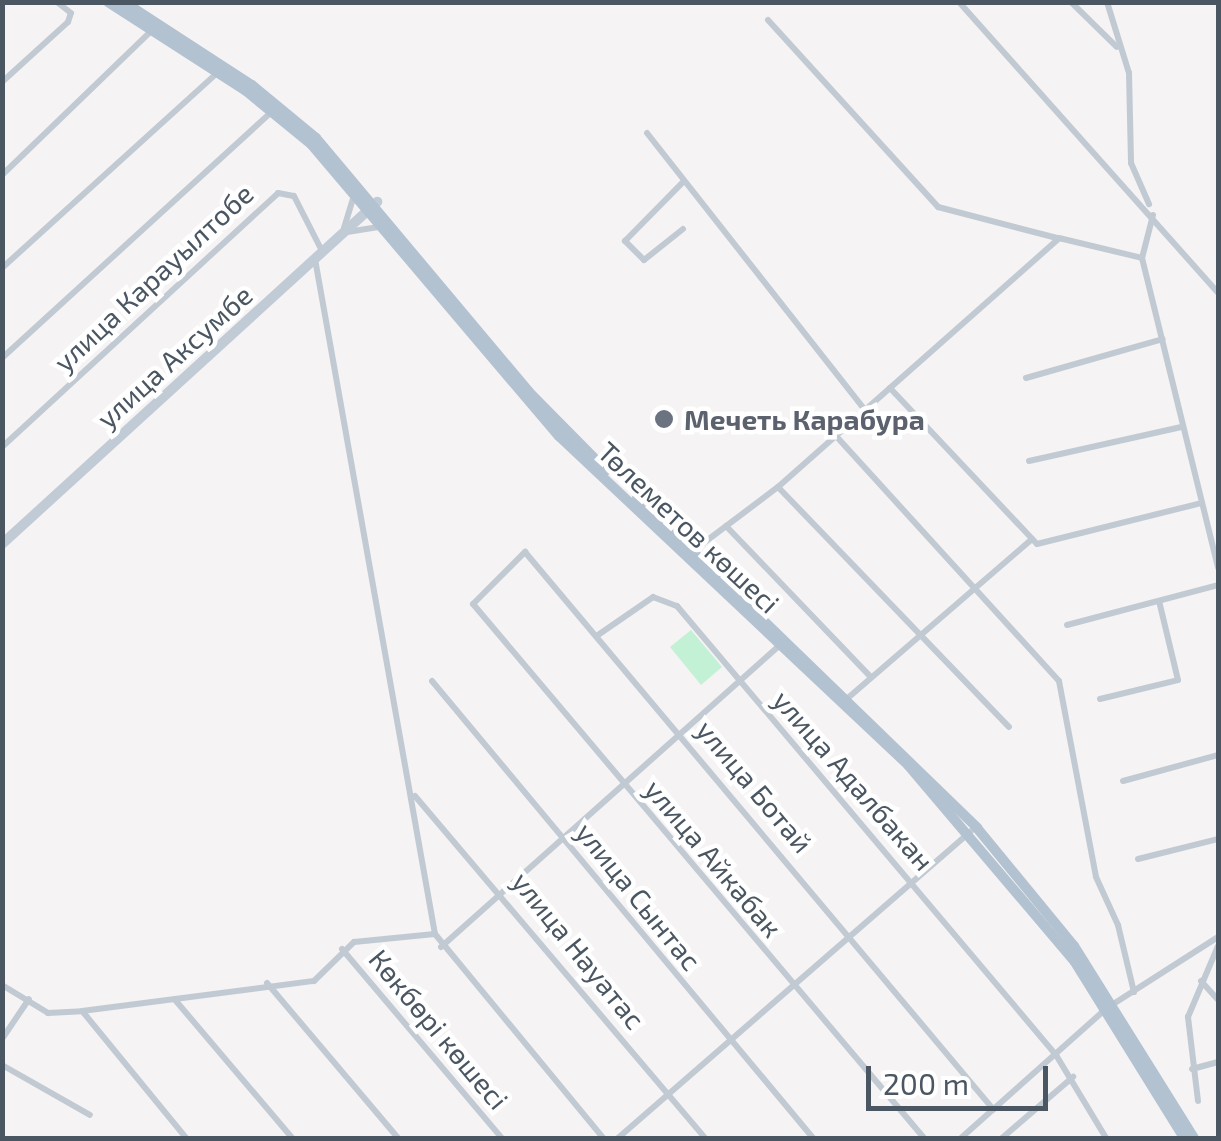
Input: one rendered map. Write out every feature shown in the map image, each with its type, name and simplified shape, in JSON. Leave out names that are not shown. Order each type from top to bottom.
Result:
[{"type":"main road","name":"Төлеметов көшесі","points":[[108,2],[272,111],[374,205],[500,373],[780,644],[849,697],[977,828],[1110,1006],[1194,1138]]},
{"type":"main road","name":"Төлеметов көшесі","points":[[124,2],[278,105],[374,205],[529,392],[821,676],[970,831],[1110,1006],[1184,1138]]},
{"type":"main road","name":"улица Аксумбе","points":[[2,544],[374,205]]},
{"type":"street","points":[[2,82],[68,22],[71,13],[57,2]]},
{"type":"street","points":[[959,2],[1216,287]]},
{"type":"street","points":[[1072,2],[1118,48]]},
{"type":"street","points":[[1107,2],[1129,74],[1131,163],[1153,214],[1142,258],[1198,504],[1218,568]]},
{"type":"street","points":[[768,20],[938,207],[1142,258]]},
{"type":"street","points":[[2,176],[152,30]]},
{"type":"street","points":[[2,268],[218,72]]},
{"type":"street","points":[[2,358],[272,111]]},
{"type":"street","points":[[646,134],[865,410]]},
{"type":"street","points":[[683,229],[644,260],[626,241],[684,182]]},
{"type":"street","points":[[352,187],[341,234],[388,228]]},
{"type":"street","name":"улица Карауылтобе","points":[[2,447],[278,194],[294,196],[318,254]]},
{"type":"street","points":[[693,551],[778,487],[1059,238]]},
{"type":"street","points":[[318,254],[414,794],[434,934],[603,1138]]},
{"type":"street","points":[[1026,378],[1163,340]]},
{"type":"street","points":[[890,388],[1037,544],[1198,504]]},
{"type":"street","points":[[1029,461],[1181,427]]},
{"type":"street","points":[[836,436],[978,585],[1059,680],[1096,877],[1118,925],[1134,992]]},
{"type":"street","points":[[778,487],[1008,727]]},
{"type":"street","points":[[726,526],[871,677]]},
{"type":"street","points":[[849,697],[1032,539]]},
{"type":"street","name":"улица Ботай","points":[[473,604],[525,552],[853,936],[993,1109]]},
{"type":"street","points":[[1067,625],[1218,585]]},
{"type":"street","name":"улица Адалбакан","points":[[598,635],[653,597],[677,606],[1056,1055],[1073,1077],[1106,1138]]},
{"type":"street","points":[[1100,699],[1178,680],[1159,601]]},
{"type":"street","name":"улица Айкабак","points":[[473,604],[793,988],[924,1138]]},
{"type":"street","points":[[441,947],[780,644]]},
{"type":"street","name":"улица Сынтас","points":[[432,681],[566,839],[726,1040],[813,1138]]},
{"type":"street","points":[[1123,780],[1218,756]]},
{"type":"street","name":"улица Науатас","points":[[414,794],[504,891],[704,1138]]},
{"type":"street","points":[[618,1138],[726,1040],[914,884],[970,831]]},
{"type":"street","points":[[1138,859],[1218,839]]},
{"type":"street","points":[[2,985],[48,1012],[82,1011],[175,1000],[266,982],[314,981],[342,949],[434,934]]},
{"type":"street","points":[[961,1138],[1110,1006],[1218,936]]},
{"type":"street","points":[[1198,1100],[1188,1017],[1218,946]]},
{"type":"street","name":"Көкбөрі көшесі","points":[[342,949],[502,1138]]},
{"type":"street","points":[[1201,981],[1218,1000]]},
{"type":"street","points":[[266,982],[398,1138]]},
{"type":"street","points":[[2,1039],[29,999]]},
{"type":"street","points":[[175,1000],[292,1138]]},
{"type":"street","points":[[82,1011],[186,1138]]},
{"type":"street","points":[[1192,1069],[1218,1062]]},
{"type":"street","points":[[2,1065],[90,1115]]},
{"type":"street","points":[[1002,1138],[1073,1077]]},
{"type":"green space","points":[[691,630],[722,667],[701,685],[670,647]]},
{"type":"place","name":"Мечеть Карабура","points":[[664,419]]}]
